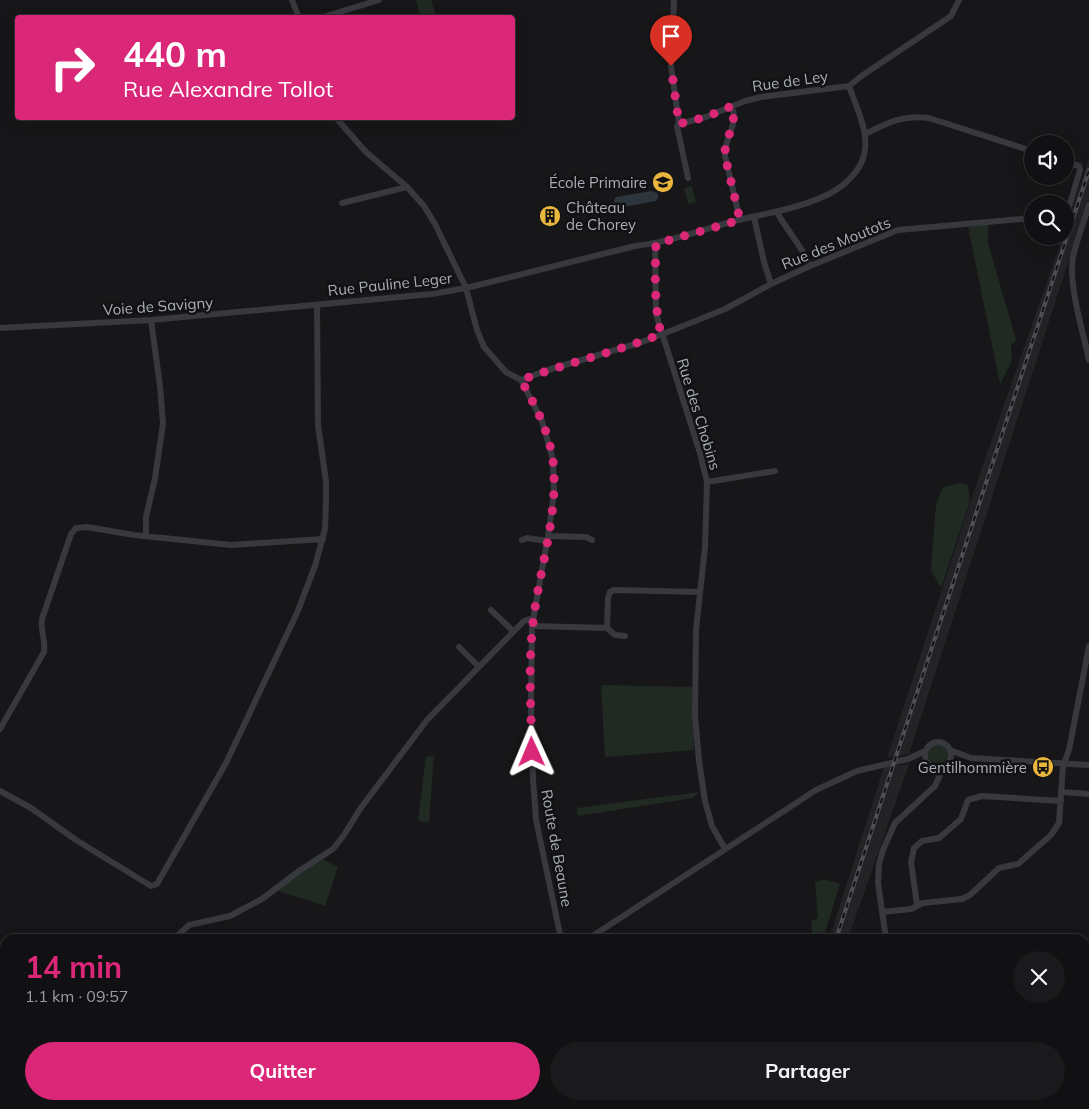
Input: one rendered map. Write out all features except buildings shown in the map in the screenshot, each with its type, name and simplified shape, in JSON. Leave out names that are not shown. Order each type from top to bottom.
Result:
[{"type":"street","points":[[292,0],[298,15]]},
{"type":"street","points":[[330,15],[379,0]]},
{"type":"street","points":[[674,0],[671,66],[679,124],[677,126],[688,178]]},
{"type":"street","points":[[959,0],[951,16],[849,86],[865,134],[898,119],[912,116],[929,118],[1024,148]]},
{"type":"street","name":"Rue de Ley","points":[[679,124],[706,117],[745,101],[761,97],[849,86]]},
{"type":"street","points":[[732,106],[735,114],[734,122],[725,149],[725,156],[740,220]]},
{"type":"street","points":[[338,120],[366,152],[407,187],[424,206],[435,224],[466,288],[477,330],[484,347],[506,372],[521,380]]},
{"type":"street","name":"Rue Pauline Leger","points":[[317,305],[432,294],[466,288],[635,246],[656,244],[740,220],[777,212],[830,193],[846,183],[857,171],[864,156],[865,134]]},
{"type":"street","points":[[1073,195],[1080,170],[1079,166],[1074,165]]},
{"type":"street","points":[[342,203],[407,187]]},
{"type":"street","points":[[1089,205],[1073,258],[1073,268],[1076,299],[1089,360]]},
{"type":"street","points":[[777,212],[806,256],[810,266]]},
{"type":"street","points":[[754,217],[771,284]]},
{"type":"street","name":"Rue des Moutots","points":[[521,380],[642,342],[726,308],[810,266],[898,230],[1024,219]]},
{"type":"street","name":"Rue des Chobins","points":[[656,244],[656,314],[700,452],[707,482],[705,547],[696,630],[696,738],[710,820],[724,849]]},
{"type":"street","points":[[0,791],[31,808],[76,840],[151,886],[157,884],[230,754],[297,613],[323,539],[326,481],[318,425],[317,305]]},
{"type":"street","name":"Voie de Savigny","points":[[0,328],[151,320],[317,305]]},
{"type":"street","points":[[146,535],[146,517],[155,478],[163,424],[151,320]]},
{"type":"street","name":"Route de Beaune","points":[[521,380],[542,421],[553,460],[554,494],[532,626],[531,706],[536,820],[560,934]]},
{"type":"street","points":[[707,482],[775,471]]},
{"type":"street","points":[[0,729],[44,652],[46,644],[42,629],[42,619],[71,534],[76,528],[82,527],[134,535],[231,545],[323,539]]},
{"type":"street","points":[[522,540],[527,538],[586,537],[592,540]]},
{"type":"street","points":[[608,628],[608,598],[610,592],[619,590],[700,592]]},
{"type":"street","points":[[491,610],[513,631]]},
{"type":"street","points":[[180,934],[190,925],[230,916],[262,900],[298,870],[327,853],[338,843],[360,809],[427,720],[513,631],[524,621],[533,618]]},
{"type":"street","points":[[532,626],[608,628],[615,635],[625,636]]},
{"type":"street","points":[[458,646],[479,667]]},
{"type":"street","points":[[882,912],[911,909],[917,905],[962,899],[970,895],[999,868],[1018,864],[1056,829],[1059,823],[1064,764],[1069,750],[1089,646]]},
{"type":"street","points":[[596,934],[823,786],[857,771],[908,759],[925,751],[929,745],[937,742],[944,743],[950,750],[972,758],[1089,765]]},
{"type":"street","points":[[885,934],[878,875],[883,850],[893,825],[936,784],[951,757],[950,750]]},
{"type":"street","points":[[925,751],[925,758],[935,775],[932,788]]},
{"type":"street","points":[[908,759],[938,768],[946,764],[972,758]]},
{"type":"street","points":[[1061,792],[1089,794]]},
{"type":"street","points":[[917,905],[911,862],[914,848],[922,841],[939,838],[961,819],[968,800],[982,796],[1061,801]]},
{"type":"shaded area","points":[[416,0],[431,0],[435,15],[420,15]]},
{"type":"shaded area","points":[[1089,158],[1089,198],[1074,244],[1074,202]]},
{"type":"shaded area","points":[[692,186],[696,202],[688,204],[684,188]]},
{"type":"shaded area","points":[[652,191],[658,194],[656,201],[617,208],[613,205],[616,197]]},
{"type":"shaded area","points":[[988,224],[988,243],[1016,340],[1011,345],[1012,361],[1000,384],[968,226]]},
{"type":"shaded area","points":[[1060,245],[1074,245],[909,754],[887,758],[977,482]]},
{"type":"shaded area","points":[[962,483],[968,486],[970,501],[941,588],[931,570],[936,504],[943,487]]},
{"type":"shaded area","points":[[601,685],[693,687],[694,750],[605,757]]},
{"type":"shaded area","points":[[938,744],[945,747],[948,754],[945,761],[938,764],[931,761],[928,754],[931,747]]},
{"type":"shaded area","points":[[434,756],[429,822],[418,821],[426,757]]},
{"type":"shaded area","points":[[909,764],[850,934],[831,934],[884,767]]},
{"type":"shaded area","points":[[699,792],[693,798],[578,816],[577,808]]},
{"type":"shaded area","points":[[322,859],[338,867],[325,906],[276,890]]},
{"type":"shaded area","points":[[823,879],[840,884],[825,934],[812,934],[811,921],[818,918],[815,883]]},
{"type":"railway","points":[[838,934],[1089,170]]},
{"type":"place","name":"École Primaire","points":[[663,182]]},
{"type":"place","name":"Château de Chorey","points":[[550,216]]},
{"type":"place","name":"Gentilhommière","points":[[1043,767]]},
{"type":"route","points":[[532,752],[532,626],[554,494],[553,460],[542,421],[521,380],[642,342],[661,334],[655,300],[656,244],[740,220],[725,156],[725,149],[734,122],[735,114],[732,106],[706,117],[679,124],[671,66]]}]
